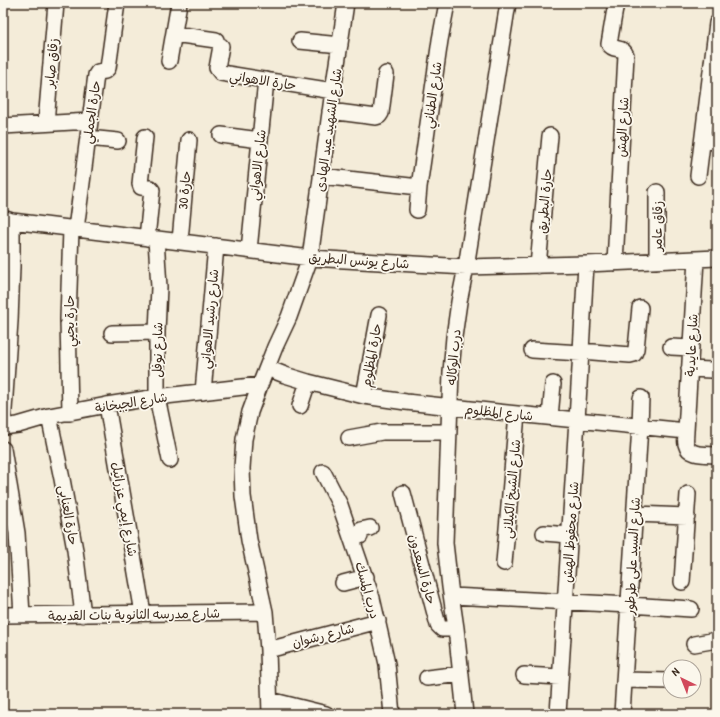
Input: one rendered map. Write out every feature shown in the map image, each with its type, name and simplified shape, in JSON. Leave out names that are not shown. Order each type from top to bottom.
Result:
[{"type":"street","name":"زقاق صابر","points":[[46,123],[56,3]]},
{"type":"street","name":"حارة الجملي","points":[[73,229],[88,138],[96,74],[99,71],[106,70],[108,68],[117,3]]},
{"type":"street","points":[[169,61],[179,3]]},
{"type":"street","name":"شارع الشهيد عبد الهادى","points":[[269,710],[268,650],[265,612],[249,540],[243,496],[242,468],[244,439],[250,412],[260,384],[289,317],[310,258],[346,3]]},
{"type":"street","name":"شارع الطناني","points":[[418,210],[419,186],[440,40],[447,3]]},
{"type":"street","name":"درب الوكاله","points":[[465,714],[445,543],[451,372],[459,302],[466,267],[508,3]]},
{"type":"street","name":"شارع الهش","points":[[616,3],[609,44],[612,48],[622,49],[626,55],[616,263]]},
{"type":"street","points":[[698,176],[710,141],[717,23]]},
{"type":"street","name":"حارة الاهواني","points":[[174,34],[218,43],[217,68],[219,72],[333,91]]},
{"type":"street","points":[[300,41],[340,45]]},
{"type":"street","points":[[330,111],[376,118],[381,113],[386,74]]},
{"type":"street","name":"شارع الاهواني","points":[[248,250],[266,80]]},
{"type":"street","points":[[3,126],[90,121]]},
{"type":"street","points":[[221,135],[260,140]]},
{"type":"street","name":"حارة البطريق","points":[[538,266],[550,136]]},
{"type":"street","points":[[88,138],[118,141]]},
{"type":"street","name":"شارع نوفل","points":[[145,138],[140,185],[141,187],[151,188],[152,190],[152,238],[159,287],[157,397],[170,460]]},
{"type":"street","name":"حارة 30","points":[[180,241],[189,140]]},
{"type":"street","points":[[321,176],[419,186]]},
{"type":"street","name":"زقاق عامر","points":[[657,192],[657,261]]},
{"type":"street","points":[[3,426],[7,321],[7,220]]},
{"type":"street","name":"شارع يونس البطريق","points":[[7,220],[310,258],[466,267],[538,266],[717,258]]},
{"type":"street","name":"حارة يحيي","points":[[70,413],[68,319],[73,229]]},
{"type":"street","name":"شارع رشيد الاهواني","points":[[203,392],[216,246]]},
{"type":"street","name":"شارع عايدية","points":[[686,431],[696,259]]},
{"type":"street","name":"شارع محفوظ الهش","points":[[558,714],[586,264]]},
{"type":"street","points":[[532,350],[634,354],[636,349],[640,308]]},
{"type":"street","name":"حارة المظلوم","points":[[364,396],[379,315]]},
{"type":"street","points":[[112,333],[157,332]]},
{"type":"street","points":[[671,347],[690,348]]},
{"type":"street","name":"شارع المظلوم","points":[[267,368],[308,382],[364,396],[550,418],[686,431]]},
{"type":"street","points":[[689,369],[711,370]]},
{"type":"street","points":[[300,406],[308,382]]},
{"type":"street","name":"شارع الجبخانة","points":[[3,426],[18,425],[49,416],[107,405],[260,384]]},
{"type":"street","points":[[550,418],[553,384]]},
{"type":"street","name":"شارع السيد على طرطور","points":[[622,714],[630,605],[641,398]]},
{"type":"street","name":"شارع إيمي عزرائيل","points":[[107,405],[143,613]]},
{"type":"street","name":"شارع الشيخ الكيلانى","points":[[504,563],[517,414]]},
{"type":"street","name":"حارة العنابى","points":[[49,416],[75,550],[83,614]]},
{"type":"street","points":[[686,431],[686,444],[691,451],[700,454],[717,454]]},
{"type":"street","points":[[349,438],[382,432],[449,432]]},
{"type":"street","points":[[3,449],[16,533],[22,615]]},
{"type":"street","name":"درب المسك","points":[[323,472],[340,504],[372,598],[387,664],[392,714]]},
{"type":"street","name":"حارة السعدون","points":[[403,493],[438,625],[442,629],[456,628]]},
{"type":"street","points":[[682,582],[688,494]]},
{"type":"street","points":[[635,514],[687,516]]},
{"type":"street","points":[[352,538],[360,536],[361,530],[370,528]]},
{"type":"street","points":[[544,533],[569,535]]},
{"type":"street","points":[[343,584],[366,577]]},
{"type":"street","points":[[452,596],[691,609]]},
{"type":"street","name":"شارع مدرسه الثانوية بنات القديمة","points":[[3,616],[265,612]]},
{"type":"street","name":"شارع رشوان","points":[[268,650],[378,621]]},
{"type":"street","points":[[694,644],[717,640]]},
{"type":"street","points":[[427,678],[461,674]]},
{"type":"street","points":[[524,675],[560,676]]},
{"type":"street","points":[[624,680],[662,681]]},
{"type":"street","points":[[269,710],[326,714]]}]
